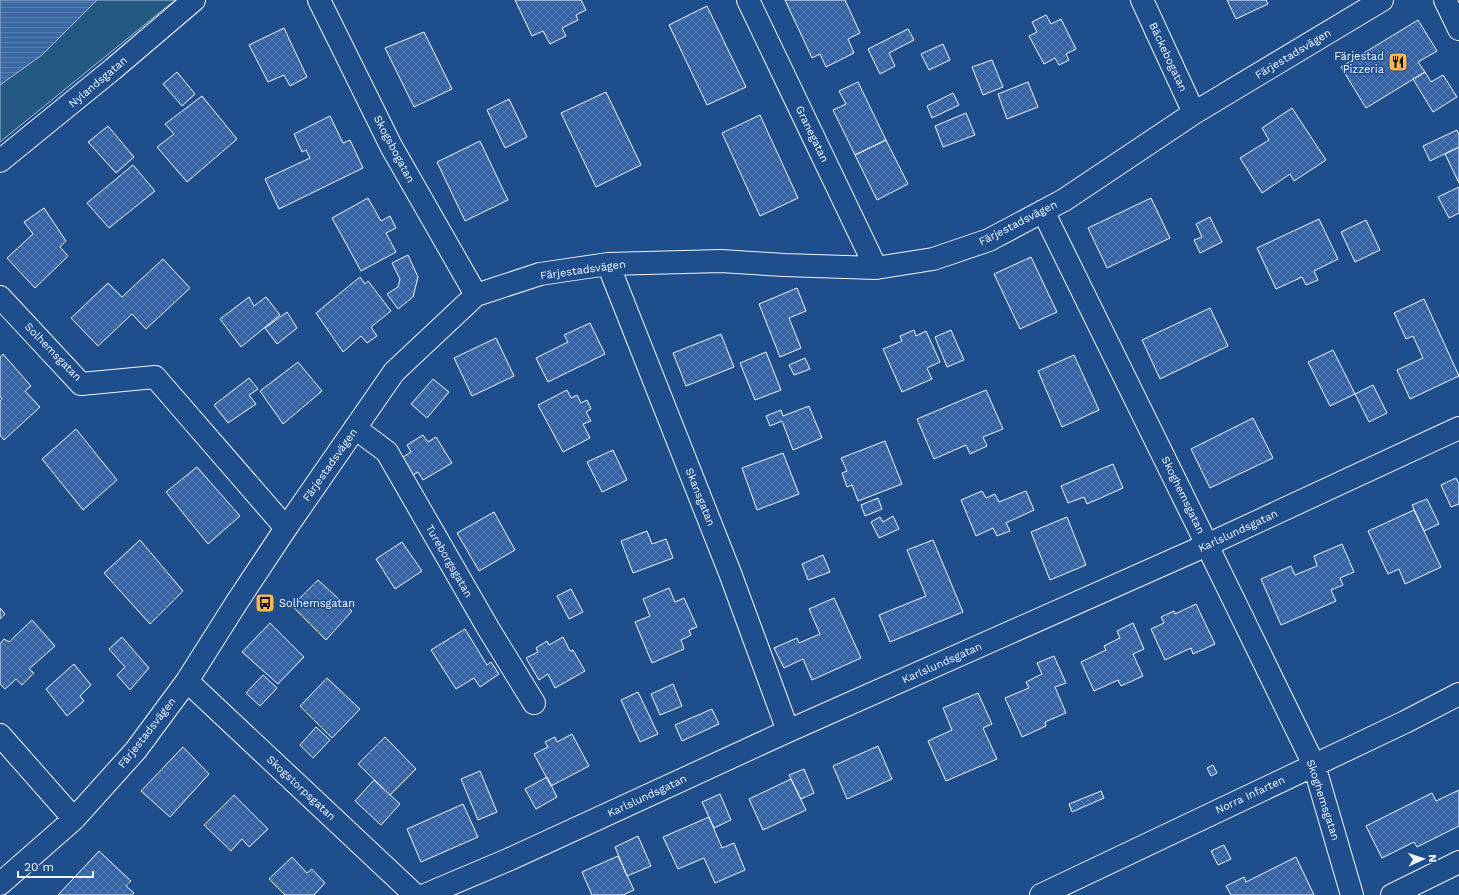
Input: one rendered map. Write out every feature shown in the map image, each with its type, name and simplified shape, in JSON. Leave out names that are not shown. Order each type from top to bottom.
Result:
[{"type":"street","name":"Nylandsgatan","points":[[0,161],[113,69],[194,0]]},
{"type":"street","name":"Skogsbogatan","points":[[318,0],[391,146],[476,296]]},
{"type":"street","name":"Granegatan","points":[[748,0],[876,268]]},
{"type":"street","name":"Bäckebogatan","points":[[1142,0],[1194,113]]},
{"type":"street","name":"Färjestadsvägen","points":[[0,884],[74,819],[136,750],[187,681],[286,528],[394,372],[476,296],[540,274],[608,264],[721,261],[876,268],[933,259],[989,240],[1064,200],[1194,113],[1382,0]]},
{"type":"street","points":[[1445,0],[1459,29]]},
{"type":"street","name":"Skoghemsgatan","points":[[1043,211],[1314,765],[1352,895]]},
{"type":"street","name":"Skansgatan","points":[[608,264],[730,573],[788,731]]},
{"type":"street","name":"Solhemsgatan","points":[[0,297],[81,384],[155,377],[286,528]]},
{"type":"street","name":"Tureborgsgatan","points":[[355,428],[387,452],[488,628],[534,703]]},
{"type":"street","name":"Karlslundsgatan","points":[[425,895],[510,859],[788,731],[1207,545],[1459,428]]},
{"type":"street","name":"Skogstorpsgatan","points":[[187,681],[414,895]]},
{"type":"street","name":"Norra Infarten","points":[[1041,895],[1405,722],[1459,694]]},
{"type":"street","points":[[0,735],[74,819]]},
{"type":"street","points":[[1392,895],[1459,862]]},
{"type":"shaded area","points":[[0,0],[175,0],[0,142]]},
{"type":"shaded area","points":[[0,0],[97,0],[42,55],[0,85]]},
{"type":"building","points":[[515,0],[581,0],[586,10],[576,15],[578,20],[562,28],[566,36],[550,44],[543,31],[532,36]]},
{"type":"building","points":[[785,0],[845,0],[860,33],[848,39],[854,53],[826,67],[820,54],[812,58]]},
{"type":"building","points":[[1227,0],[1266,0],[1268,4],[1236,19]]},
{"type":"building","points":[[707,6],[746,87],[707,105],[669,25]]},
{"type":"building","points":[[1046,15],[1051,24],[1061,19],[1076,49],[1066,54],[1069,60],[1059,65],[1055,58],[1044,64],[1029,36],[1037,32],[1032,22]]},
{"type":"building","points":[[1418,20],[1437,51],[1418,62],[1425,72],[1366,108],[1341,67]]},
{"type":"building","points":[[284,28],[307,77],[290,86],[284,75],[268,82],[249,45]]},
{"type":"building","points":[[908,29],[914,40],[889,53],[895,66],[880,74],[868,49]]},
{"type":"building","points":[[424,32],[452,89],[414,107],[385,48]]},
{"type":"building","points":[[943,44],[950,60],[929,70],[921,54]]},
{"type":"building","points":[[992,60],[1003,87],[983,95],[972,67]]},
{"type":"building","points":[[177,72],[195,94],[182,106],[163,84]]},
{"type":"building","points":[[1425,72],[1431,82],[1443,75],[1457,97],[1433,112],[1413,79]]},
{"type":"building","points":[[858,82],[886,140],[855,155],[833,110],[846,104],[839,91]]},
{"type":"building","points":[[1028,82],[1038,107],[1007,119],[998,94]]},
{"type":"building","points":[[606,92],[641,165],[596,187],[561,113]]},
{"type":"building","points":[[953,93],[959,105],[932,118],[927,106]]},
{"type":"building","points":[[202,96],[237,139],[187,182],[157,147],[174,134],[165,124]]},
{"type":"building","points":[[509,99],[527,137],[505,148],[487,110]]},
{"type":"building","points":[[1292,108],[1326,160],[1294,181],[1290,174],[1262,193],[1240,158],[1269,140],[1262,128]]},
{"type":"building","points":[[966,113],[975,135],[943,147],[935,126]]},
{"type":"building","points":[[760,115],[798,198],[760,216],[722,133]]},
{"type":"building","points":[[330,116],[343,143],[350,140],[363,168],[279,209],[265,179],[310,158],[306,150],[302,152],[294,134]]},
{"type":"building","points":[[108,126],[134,157],[116,173],[88,142]]},
{"type":"building","points":[[1457,130],[1459,135],[1459,147],[1430,161],[1423,146]]},
{"type":"building","points":[[886,140],[908,184],[877,200],[855,155]]},
{"type":"building","points":[[480,141],[508,200],[465,221],[437,162]]},
{"type":"building","points":[[1459,147],[1459,183],[1445,154]]},
{"type":"building","points":[[133,165],[155,191],[109,228],[87,203]]},
{"type":"building","points":[[1459,187],[1459,213],[1449,218],[1438,197]]},
{"type":"building","points":[[368,198],[381,221],[390,216],[396,228],[386,233],[396,252],[361,271],[332,218]]},
{"type":"building","points":[[1151,198],[1170,238],[1107,268],[1088,228]]},
{"type":"building","points":[[44,208],[66,241],[60,247],[68,256],[35,288],[7,258],[33,234],[24,222]]},
{"type":"building","points":[[1210,217],[1222,242],[1200,253],[1194,240],[1202,237],[1196,224]]},
{"type":"building","points":[[1319,219],[1338,259],[1314,271],[1318,280],[1306,285],[1302,277],[1276,289],[1257,248]]},
{"type":"building","points":[[1366,220],[1380,250],[1355,262],[1341,232]]},
{"type":"building","points":[[408,255],[418,277],[413,297],[398,309],[387,294],[398,287],[400,279],[392,263]]},
{"type":"building","points":[[1031,257],[1057,312],[1020,329],[994,274]]},
{"type":"building","points":[[163,259],[190,288],[146,329],[132,314],[98,346],[71,318],[108,283],[122,297]]},
{"type":"building","points":[[360,277],[365,284],[368,281],[391,311],[371,327],[377,336],[367,343],[361,336],[343,352],[316,313]]},
{"type":"building","points":[[797,288],[806,311],[789,318],[801,348],[780,357],[759,304]]},
{"type":"building","points":[[249,297],[254,306],[266,297],[280,315],[241,347],[220,319]]},
{"type":"building","points":[[1424,299],[1459,376],[1410,399],[1397,370],[1423,358],[1413,336],[1406,339],[1394,313]]},
{"type":"building","points":[[1210,308],[1228,346],[1160,379],[1142,340]]},
{"type":"building","points":[[287,312],[297,328],[277,344],[265,328]]},
{"type":"building","points":[[590,323],[605,354],[548,382],[536,358],[568,342],[564,335]]},
{"type":"building","points":[[914,330],[916,336],[926,331],[940,362],[927,368],[932,379],[902,392],[883,349],[902,341],[900,336]]},
{"type":"building","points":[[951,330],[964,360],[947,367],[935,337]]},
{"type":"building","points":[[721,334],[734,367],[686,386],[673,353]]},
{"type":"building","points":[[496,338],[514,376],[472,396],[454,358]]},
{"type":"building","points":[[1333,350],[1355,394],[1330,406],[1308,362]]},
{"type":"building","points":[[766,352],[781,390],[755,400],[740,363]]},
{"type":"building","points":[[3,354],[31,386],[25,391],[40,407],[4,440],[0,435],[0,401],[2,399],[0,396],[0,357]]},
{"type":"building","points":[[1074,355],[1099,410],[1062,427],[1038,371]]},
{"type":"building","points":[[805,358],[810,369],[794,375],[789,365]]},
{"type":"building","points":[[298,362],[322,391],[283,424],[260,391]]},
{"type":"building","points":[[249,378],[258,389],[249,395],[256,404],[228,423],[214,405]]},
{"type":"building","points":[[433,379],[449,392],[427,418],[411,404]]},
{"type":"building","points":[[1373,385],[1387,413],[1369,422],[1355,394]]},
{"type":"building","points":[[567,390],[571,398],[577,395],[581,403],[587,400],[591,409],[586,412],[591,421],[583,424],[590,438],[563,452],[538,405]]},
{"type":"building","points":[[986,390],[1003,429],[983,437],[987,446],[970,454],[966,445],[934,459],[917,419]]},
{"type":"building","points":[[809,406],[822,438],[793,450],[782,421],[770,426],[766,416],[781,410],[783,416]]},
{"type":"building","points":[[1253,418],[1273,458],[1210,488],[1191,449]]},
{"type":"building","points":[[76,429],[117,480],[83,510],[42,459]]},
{"type":"building","points":[[423,435],[428,442],[436,437],[452,463],[423,480],[418,472],[411,476],[400,459],[411,452],[407,445]]},
{"type":"building","points":[[885,441],[902,484],[858,501],[852,485],[847,487],[842,473],[847,471],[841,458]]},
{"type":"building","points":[[613,450],[627,480],[602,492],[587,462]]},
{"type":"building","points":[[783,453],[799,494],[757,510],[742,468]]},
{"type":"building","points":[[1113,464],[1123,488],[1087,504],[1084,497],[1068,503],[1061,486]]},
{"type":"building","points":[[197,467],[240,516],[208,544],[166,492]]},
{"type":"building","points":[[1456,478],[1459,484],[1459,504],[1451,507],[1441,485]]},
{"type":"building","points":[[982,491],[986,498],[995,494],[999,502],[1026,491],[1034,510],[1006,523],[1010,531],[997,536],[993,528],[976,536],[961,500]]},
{"type":"building","points":[[878,498],[882,509],[865,516],[861,505]]},
{"type":"building","points":[[1427,499],[1439,524],[1424,531],[1412,505]]},
{"type":"building","points":[[1414,510],[1441,567],[1405,584],[1399,569],[1388,574],[1368,531]]},
{"type":"building","points":[[494,512],[515,550],[479,571],[457,533]]},
{"type":"building","points":[[893,516],[899,529],[879,538],[871,522],[880,517],[883,522]]},
{"type":"building","points":[[1067,517],[1086,565],[1050,580],[1031,532]]},
{"type":"building","points":[[647,531],[652,544],[666,539],[673,558],[633,573],[621,541]]},
{"type":"building","points":[[140,540],[183,591],[150,624],[104,573]]},
{"type":"building","points":[[933,540],[963,612],[890,642],[879,615],[926,596],[907,550]]},
{"type":"building","points":[[402,542],[422,571],[395,589],[376,559]]},
{"type":"building","points":[[1342,544],[1354,572],[1340,578],[1343,585],[1331,590],[1336,601],[1281,625],[1261,579],[1291,566],[1295,575],[1317,566],[1314,556]]},
{"type":"building","points":[[823,555],[830,572],[808,580],[802,564]]},
{"type":"building","points":[[318,580],[352,611],[326,640],[292,606]]},
{"type":"building","points":[[669,588],[675,602],[684,598],[697,627],[689,630],[691,635],[681,640],[684,649],[652,663],[635,622],[650,616],[643,599]]},
{"type":"building","points":[[571,589],[583,612],[569,619],[557,596]]},
{"type":"building","points":[[834,598],[861,658],[812,680],[803,659],[784,668],[774,648],[797,638],[799,643],[820,634],[809,609]]},
{"type":"building","points":[[1196,604],[1215,644],[1193,654],[1191,648],[1165,660],[1151,629],[1164,623],[1161,617],[1174,611],[1175,614]]},
{"type":"building","points":[[0,608],[5,614],[0,619]]},
{"type":"building","points":[[32,620],[55,646],[29,669],[34,673],[22,685],[16,679],[5,689],[0,684],[0,644],[4,639],[9,642]]},
{"type":"building","points":[[270,623],[304,657],[278,684],[242,652]]},
{"type":"building","points":[[1133,623],[1144,649],[1133,654],[1143,676],[1121,686],[1118,680],[1094,691],[1081,662],[1106,650],[1104,646],[1120,638],[1117,631]]},
{"type":"building","points":[[465,629],[487,665],[491,662],[499,674],[480,687],[474,678],[456,689],[431,650]]},
{"type":"building","points":[[122,637],[149,668],[130,690],[117,675],[125,667],[109,649]]},
{"type":"building","points":[[563,637],[570,651],[573,650],[585,671],[555,688],[548,674],[539,680],[526,658],[538,652],[536,648],[547,641],[549,645]]},
{"type":"building","points":[[1054,656],[1066,683],[1055,687],[1066,713],[1045,722],[1046,726],[1022,737],[1005,698],[1029,688],[1026,682],[1042,674],[1037,663]]},
{"type":"building","points":[[74,664],[91,685],[80,696],[84,701],[67,716],[46,689]]},
{"type":"building","points":[[263,675],[277,688],[260,706],[246,693]]},
{"type":"building","points":[[327,678],[360,709],[332,738],[300,706]]},
{"type":"building","points":[[673,684],[682,706],[660,715],[651,694]]},
{"type":"building","points":[[638,692],[658,734],[640,742],[621,700]]},
{"type":"building","points":[[978,693],[992,724],[983,728],[997,759],[946,781],[928,741],[952,730],[943,708]]},
{"type":"building","points":[[712,709],[719,724],[682,741],[675,725]]},
{"type":"building","points":[[316,727],[330,740],[313,758],[300,745]]},
{"type":"building","points":[[572,734],[589,766],[551,786],[534,754],[548,747],[545,742],[555,737],[557,742]]},
{"type":"building","points":[[385,737],[416,769],[390,795],[358,764]]},
{"type":"building","points":[[878,746],[892,779],[847,799],[833,766]]},
{"type":"building","points":[[183,747],[209,774],[170,817],[141,791]]},
{"type":"building","points":[[1213,765],[1217,773],[1211,776],[1207,768]]},
{"type":"building","points":[[804,769],[814,793],[801,799],[789,775]]},
{"type":"building","points":[[480,771],[497,812],[478,820],[461,779]]},
{"type":"building","points":[[547,777],[557,797],[536,809],[525,789]]},
{"type":"building","points":[[791,779],[806,810],[763,830],[749,799]]},
{"type":"building","points":[[374,780],[400,804],[381,825],[355,801]]},
{"type":"building","points":[[1459,790],[1459,826],[1417,847],[1414,842],[1382,858],[1366,826],[1432,793],[1436,801]]},
{"type":"building","points":[[1101,791],[1104,798],[1072,812],[1069,804]]},
{"type":"building","points":[[720,794],[731,820],[714,828],[702,802]]},
{"type":"building","points":[[234,795],[268,829],[249,847],[242,839],[231,851],[204,825]]},
{"type":"building","points":[[463,804],[478,837],[421,862],[407,829]]},
{"type":"building","points":[[709,817],[722,848],[734,843],[745,870],[715,883],[704,858],[678,869],[663,837]]},
{"type":"building","points":[[638,836],[651,866],[627,876],[615,847]]},
{"type":"building","points":[[1224,845],[1231,859],[1218,865],[1211,851]]},
{"type":"building","points":[[99,851],[131,881],[126,886],[134,893],[132,895],[58,895]]},
{"type":"building","points":[[618,856],[634,890],[623,895],[592,895],[582,872]]},
{"type":"building","points":[[292,857],[307,873],[312,869],[325,883],[314,895],[285,895],[269,879]]},
{"type":"building","points":[[1296,857],[1314,895],[1231,895],[1226,886],[1244,877],[1246,882]]},
{"type":"place","name":"Färjestad Pizzeria","points":[[1398,62]]},
{"type":"place","name":"Solhemsgatan","points":[[265,603]]}]
